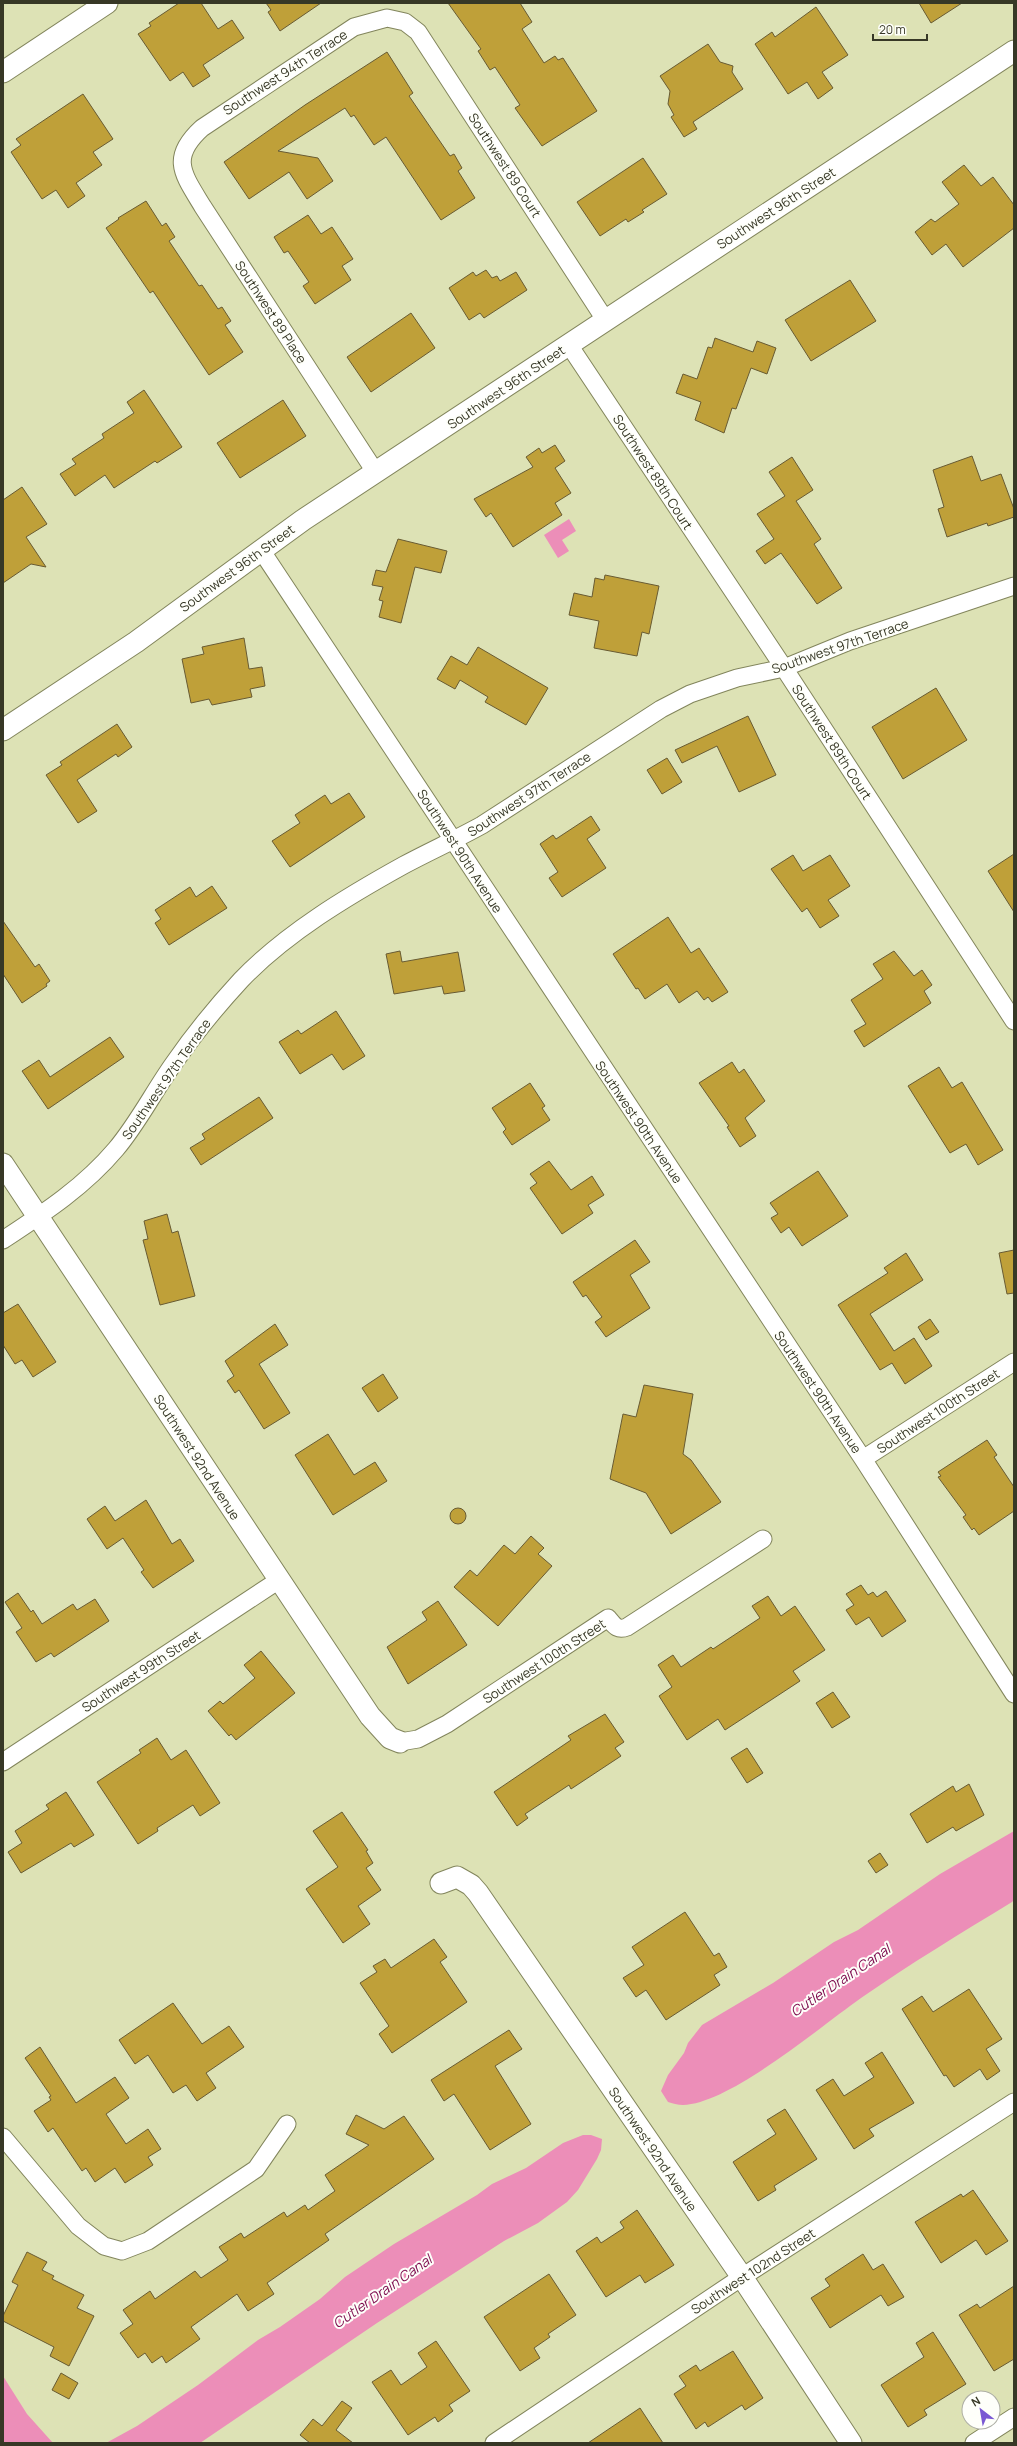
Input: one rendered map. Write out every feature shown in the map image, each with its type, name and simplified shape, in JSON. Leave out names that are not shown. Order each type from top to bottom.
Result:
[{"type":"street","points":[[3,72],[107,3]]},
{"type":"street","name":"Southwest 94th Terrace","points":[[185,146],[213,120],[345,32],[371,20],[396,18]]},
{"type":"street","name":"Southwest 89 Court","points":[[396,18],[405,22],[418,32],[606,321]]},
{"type":"street","name":"Southwest 96th Street","points":[[3,730],[136,642],[261,550],[1014,51]]},
{"type":"street","name":"Southwest 89 Place","points":[[185,146],[182,165],[192,190],[376,473]]},
{"type":"street","name":"Southwest 89th Court","points":[[569,345],[784,668],[1014,1021]]},
{"type":"street","name":"Southwest 90th Avenue","points":[[261,550],[863,1459],[1014,1694]]},
{"type":"street","name":"Southwest 97th Terrace","points":[[3,1240],[81,1185],[117,1148],[191,1040],[225,998],[260,963],[298,932],[352,896],[405,864],[453,842],[674,702],[724,682],[784,668],[850,641],[1014,586]]},
{"type":"street","name":"Southwest 92nd Avenue","points":[[3,1164],[370,1716],[390,1738],[400,1742]]},
{"type":"street","name":"Southwest 100th Street","points":[[863,1459],[1014,1362]]},
{"type":"street","name":"Southwest 100th Street","points":[[400,1742],[409,1742],[418,1739],[447,1724],[608,1618],[616,1628],[627,1627],[763,1539]]},
{"type":"street","name":"Southwest 99th Street","points":[[3,1762],[279,1580]]},
{"type":"street","name":"Southwest 92nd Avenue","points":[[441,1883],[457,1877],[471,1885],[478,1892],[742,2277],[851,2443]]},
{"type":"street","name":"Southwest 102nd Street","points":[[494,2443],[742,2277],[1014,2102]]},
{"type":"street","points":[[3,2137],[78,2226],[95,2241],[113,2250],[122,2251],[144,2244],[256,2169],[287,2124]]},
{"type":"street","points":[[974,2443],[1014,2417]]},
{"type":"water","points":[[569,519],[576,531],[562,540],[569,551],[558,558],[544,535]]},
{"type":"water","name":"Cutler Drain Canal","points":[[1014,1831],[1014,1900],[1012,1902],[879,1985],[775,2062],[725,2092],[703,2101],[683,2105],[668,2102],[661,2091],[668,2075],[684,2053],[688,2043],[702,2025],[773,1983],[834,1942],[858,1930],[940,1874]]},
{"type":"water","name":"Cutler Drain Canal","points":[[583,2135],[591,2135],[602,2139],[601,2150],[578,2190],[567,2202],[538,2223],[504,2241],[377,2323],[200,2443],[106,2443],[137,2426],[198,2385],[258,2340],[280,2327],[320,2299],[345,2277],[394,2244],[477,2195],[492,2184],[526,2168],[563,2143]]},
{"type":"water","points":[[3,2376],[27,2414],[53,2443],[3,2443]]},
{"type":"building","points":[[179,3],[201,3],[218,29],[232,20],[244,38],[203,65],[210,76],[193,87],[183,72],[170,81],[138,34],[151,26],[149,23]]},
{"type":"building","points":[[266,3],[321,3],[280,31],[268,12],[271,10]]},
{"type":"building","points":[[448,3],[520,3],[532,22],[522,29],[544,63],[555,56],[558,60],[563,58],[597,111],[542,146],[515,108],[520,105],[495,67],[490,70],[478,51],[481,49]]},
{"type":"building","points":[[919,3],[962,3],[931,23]]},
{"type":"building","points":[[816,7],[848,55],[822,72],[833,88],[818,99],[807,82],[788,94],[755,44],[772,32],[775,37]]},
{"type":"building","points":[[708,44],[720,62],[733,66],[732,72],[743,89],[693,122],[697,129],[684,137],[671,117],[674,115],[668,104],[670,91],[660,76]]},
{"type":"building","points":[[387,52],[413,93],[409,96],[450,156],[454,154],[462,168],[458,171],[475,198],[441,220],[386,137],[374,145],[354,115],[351,117],[345,108],[278,151],[318,158],[333,181],[307,199],[289,172],[249,199],[224,162],[305,105]]},
{"type":"building","points":[[83,94],[113,139],[93,152],[102,165],[76,183],[85,196],[68,208],[56,190],[42,199],[11,152],[21,145],[16,139]]},
{"type":"building","points":[[643,158],[667,194],[642,210],[644,212],[628,222],[626,219],[600,236],[577,202]]},
{"type":"building","points":[[964,165],[981,186],[993,177],[1014,205],[1014,228],[963,267],[946,244],[932,255],[915,232],[931,219],[935,222],[959,204],[942,182]]},
{"type":"building","points":[[146,201],[162,226],[166,223],[175,237],[169,241],[199,286],[202,285],[218,309],[222,307],[231,321],[225,325],[243,352],[209,375],[153,291],[150,293],[106,228],[119,219],[118,218]]},
{"type":"building","points":[[308,215],[321,234],[332,227],[353,259],[342,266],[351,280],[315,304],[303,286],[309,282],[288,251],[284,253],[274,237]]},
{"type":"building","points":[[486,270],[492,278],[497,276],[500,281],[516,272],[527,290],[484,318],[480,313],[469,320],[449,288],[473,272],[476,276]]},
{"type":"building","points":[[850,280],[876,321],[811,361],[785,320]]},
{"type":"building","points":[[411,313],[435,348],[371,392],[347,357]]},
{"type":"building","points":[[715,338],[753,352],[757,341],[776,348],[767,374],[751,368],[736,409],[732,408],[724,433],[695,420],[701,402],[676,393],[683,374],[697,379],[708,347],[712,348]]},
{"type":"building","points":[[144,390],[182,447],[157,463],[155,461],[114,488],[105,475],[75,496],[60,474],[76,464],[72,459],[104,438],[102,434],[134,413],[127,402]]},
{"type":"building","points":[[283,400],[306,436],[240,478],[217,443]]},
{"type":"building","points":[[555,445],[565,461],[555,468],[571,493],[555,503],[562,515],[513,547],[491,513],[486,517],[474,499],[533,467],[526,457],[539,448],[542,453]]},
{"type":"building","points":[[972,456],[981,481],[1001,474],[1014,509],[1014,517],[988,526],[987,523],[947,537],[938,509],[944,507],[933,470]]},
{"type":"building","points":[[792,457],[813,490],[796,501],[821,539],[814,544],[842,588],[817,604],[781,553],[765,564],[756,551],[774,539],[757,514],[785,496],[769,472]]},
{"type":"building","points":[[22,487],[47,524],[26,537],[46,567],[31,564],[3,583],[3,500]]},
{"type":"building","points":[[398,539],[447,551],[441,573],[415,567],[401,623],[379,617],[383,601],[379,600],[383,587],[372,585],[376,570],[386,572]]},
{"type":"building","points":[[605,575],[659,586],[649,634],[642,632],[637,656],[594,648],[599,621],[569,615],[574,593],[592,597],[595,578],[604,580]]},
{"type":"building","points":[[244,638],[249,669],[262,667],[265,686],[250,689],[252,697],[212,705],[209,699],[191,703],[182,659],[204,654],[202,647]]},
{"type":"building","points":[[478,647],[548,688],[526,725],[485,702],[488,697],[460,680],[455,689],[437,679],[451,656],[467,665]]},
{"type":"building","points":[[936,688],[967,740],[903,779],[872,727]]},
{"type":"building","points":[[748,716],[776,775],[739,792],[717,746],[682,763],[675,750]]},
{"type":"building","points":[[117,724],[132,747],[118,757],[116,754],[77,780],[97,811],[78,823],[46,775],[62,765],[60,762]]},
{"type":"building","points":[[667,758],[682,782],[662,794],[647,770]]},
{"type":"building","points":[[349,793],[365,817],[290,867],[272,841],[300,823],[295,815],[325,795],[331,804]]},
{"type":"building","points":[[591,816],[600,830],[587,839],[606,868],[562,897],[549,878],[558,872],[540,844],[553,835],[556,839]]},
{"type":"building","points":[[1014,854],[1014,912],[988,871]]},
{"type":"building","points":[[793,855],[803,871],[830,855],[850,886],[828,900],[839,916],[820,928],[807,908],[802,912],[771,869]]},
{"type":"building","points":[[212,886],[227,908],[169,945],[155,923],[161,919],[155,910],[190,887],[196,897]]},
{"type":"building","points":[[668,917],[691,953],[699,948],[728,992],[712,1002],[708,997],[704,1000],[697,991],[679,1003],[667,984],[645,999],[638,988],[636,989],[613,954]]},
{"type":"building","points":[[3,921],[35,967],[39,964],[50,981],[46,984],[47,986],[22,1003],[3,974]]},
{"type":"building","points":[[400,951],[402,962],[458,952],[465,991],[444,994],[442,986],[394,994],[386,954]]},
{"type":"building","points":[[894,951],[914,976],[922,970],[932,985],[924,991],[931,1003],[864,1047],[854,1031],[866,1024],[851,1000],[883,979],[873,964]]},
{"type":"building","points":[[336,1011],[365,1056],[343,1070],[332,1054],[300,1074],[279,1042],[298,1030],[301,1034]]},
{"type":"building","points":[[110,1037],[124,1057],[48,1109],[22,1071],[39,1060],[50,1077]]},
{"type":"building","points":[[732,1062],[739,1073],[744,1069],[765,1101],[745,1118],[756,1136],[740,1147],[727,1127],[729,1126],[699,1083]]},
{"type":"building","points":[[939,1067],[952,1088],[962,1082],[1003,1150],[978,1165],[966,1144],[950,1153],[908,1086]]},
{"type":"building","points":[[530,1083],[545,1106],[542,1108],[550,1120],[512,1145],[503,1132],[506,1129],[492,1108]]},
{"type":"building","points":[[259,1097],[273,1118],[201,1165],[190,1148],[205,1139],[202,1134]]},
{"type":"building","points":[[549,1161],[571,1190],[592,1176],[604,1195],[588,1205],[593,1213],[562,1234],[530,1188],[537,1183],[530,1174]]},
{"type":"building","points":[[818,1171],[848,1216],[802,1246],[789,1227],[781,1233],[771,1218],[778,1214],[770,1203]]},
{"type":"building","points":[[167,1214],[172,1233],[178,1231],[195,1296],[160,1305],[143,1240],[148,1239],[144,1221]]},
{"type":"building","points":[[635,1240],[650,1262],[630,1275],[650,1308],[606,1337],[595,1322],[602,1317],[586,1295],[583,1297],[573,1282]]},
{"type":"building","points":[[1014,1250],[1014,1293],[1007,1294],[999,1253]]},
{"type":"building","points":[[906,1253],[923,1280],[870,1314],[894,1351],[914,1338],[932,1366],[905,1384],[892,1363],[880,1370],[838,1305],[888,1273],[884,1268]]},
{"type":"building","points":[[18,1304],[56,1362],[33,1377],[22,1360],[15,1364],[3,1345],[3,1313]]},
{"type":"building","points":[[930,1319],[939,1332],[926,1340],[918,1327]]},
{"type":"building","points":[[275,1324],[288,1345],[259,1364],[290,1413],[264,1429],[239,1390],[235,1393],[227,1381],[234,1376],[225,1361]]},
{"type":"building","points":[[383,1374],[398,1398],[378,1412],[362,1388]]},
{"type":"building","points":[[644,1385],[693,1394],[683,1454],[691,1460],[721,1502],[671,1534],[646,1493],[610,1479],[623,1414],[636,1417]]},
{"type":"building","points":[[328,1434],[354,1475],[375,1462],[387,1481],[333,1515],[295,1455]]},
{"type":"building","points":[[987,1440],[997,1455],[994,1457],[1014,1487],[1014,1511],[979,1535],[974,1528],[972,1530],[963,1517],[966,1515],[938,1477],[941,1476],[938,1472]]},
{"type":"building","points":[[146,1500],[172,1544],[180,1539],[194,1561],[153,1588],[141,1572],[144,1570],[123,1538],[107,1549],[87,1519],[105,1506],[115,1521]]},
{"type":"building","points":[[458,1508],[465,1513],[466,1516],[461,1523],[458,1524],[451,1519],[450,1516],[455,1509]]},
{"type":"building","points":[[531,1536],[544,1548],[538,1554],[552,1566],[498,1626],[454,1587],[470,1570],[477,1576],[504,1545],[515,1554]]},
{"type":"building","points":[[861,1585],[868,1595],[873,1592],[877,1597],[886,1591],[906,1621],[882,1637],[869,1617],[856,1625],[846,1610],[854,1605],[846,1594]]},
{"type":"building","points":[[18,1593],[31,1612],[33,1610],[42,1624],[73,1604],[77,1610],[95,1599],[109,1621],[54,1657],[51,1653],[36,1662],[16,1632],[22,1628],[5,1602]]},
{"type":"building","points":[[768,1596],[781,1616],[795,1606],[825,1650],[793,1671],[800,1681],[725,1730],[718,1719],[687,1740],[659,1696],[672,1687],[658,1665],[673,1655],[681,1667],[711,1647],[713,1649],[760,1618],[752,1606]]},
{"type":"building","points":[[438,1601],[467,1645],[408,1684],[387,1647],[427,1620],[422,1612]]},
{"type":"building","points":[[261,1651],[295,1693],[236,1740],[231,1734],[229,1736],[208,1711],[220,1701],[223,1704],[255,1678],[244,1665]]},
{"type":"building","points":[[833,1692],[850,1717],[832,1728],[816,1703]]},
{"type":"building","points":[[605,1714],[624,1742],[615,1748],[621,1756],[571,1789],[569,1785],[525,1814],[528,1818],[517,1826],[494,1792],[571,1740],[568,1736]]},
{"type":"building","points":[[157,1738],[171,1760],[186,1750],[220,1803],[200,1816],[193,1805],[157,1828],[158,1831],[138,1844],[97,1782],[141,1753],[139,1750]]},
{"type":"building","points":[[747,1748],[763,1773],[747,1783],[731,1758]]},
{"type":"building","points":[[969,1784],[984,1815],[956,1831],[953,1827],[927,1843],[910,1814],[953,1786],[956,1792]]},
{"type":"building","points":[[66,1792],[94,1835],[74,1847],[71,1843],[21,1873],[8,1852],[22,1843],[15,1831],[49,1809],[46,1805]]},
{"type":"building","points":[[342,1812],[368,1850],[366,1851],[373,1863],[366,1868],[381,1890],[358,1906],[370,1924],[343,1943],[306,1889],[338,1867],[313,1831]]},
{"type":"building","points":[[880,1853],[888,1865],[876,1873],[868,1861]]},
{"type":"building","points":[[685,1912],[714,1956],[719,1953],[727,1967],[714,1975],[720,1985],[666,2020],[646,1990],[636,1997],[623,1978],[644,1965],[632,1947]]},
{"type":"building","points":[[434,1939],[447,1957],[440,1962],[467,2002],[392,2053],[379,2034],[389,2026],[360,1983],[377,1972],[373,1966],[385,1959],[391,1968]]},
{"type":"building","points":[[969,1989],[1002,2039],[986,2049],[1000,2071],[987,2080],[980,2069],[954,2087],[946,2075],[944,2076],[902,2009],[922,1996],[933,2012]]},
{"type":"building","points":[[173,2003],[202,2044],[229,2026],[244,2047],[206,2073],[216,2088],[197,2101],[186,2085],[173,2093],[148,2055],[135,2064],[119,2040]]},
{"type":"building","points":[[509,2030],[522,2049],[495,2066],[531,2124],[490,2150],[454,2094],[444,2101],[431,2080]]},
{"type":"building","points":[[40,2047],[76,2103],[115,2077],[129,2098],[106,2114],[126,2144],[148,2129],[161,2149],[148,2157],[153,2165],[125,2183],[115,2168],[95,2182],[86,2168],[82,2171],[53,2128],[48,2132],[34,2111],[51,2100],[49,2097],[51,2096],[25,2058]]},
{"type":"building","points":[[882,2052],[914,2103],[869,2129],[874,2136],[854,2149],[816,2090],[833,2079],[844,2096],[874,2077],[865,2063]]},
{"type":"building","points":[[785,2109],[817,2159],[774,2186],[776,2190],[758,2201],[733,2162],[776,2134],[767,2120]]},
{"type":"building","points":[[356,2115],[384,2129],[404,2116],[434,2159],[325,2234],[329,2240],[267,2283],[274,2294],[248,2311],[237,2294],[191,2327],[200,2339],[166,2363],[162,2356],[152,2363],[145,2353],[138,2358],[120,2333],[133,2324],[123,2310],[150,2291],[155,2299],[195,2271],[201,2278],[228,2260],[219,2247],[241,2233],[244,2238],[284,2212],[287,2217],[305,2205],[308,2210],[335,2191],[325,2175],[369,2145],[346,2134]]},
{"type":"building","points":[[973,2190],[1008,2241],[986,2255],[976,2240],[941,2263],[915,2222],[961,2194],[963,2197]]},
{"type":"building","points":[[637,2210],[674,2265],[645,2283],[640,2275],[606,2297],[576,2251],[597,2237],[601,2243],[624,2228],[620,2222]]},
{"type":"building","points":[[27,2252],[47,2262],[42,2270],[54,2276],[52,2279],[84,2295],[77,2308],[94,2316],[69,2366],[50,2356],[54,2347],[3,2321],[3,2316],[18,2285],[12,2282]]},
{"type":"building","points":[[863,2254],[873,2270],[883,2264],[904,2297],[888,2306],[881,2295],[830,2328],[811,2298],[830,2286],[825,2279]]},
{"type":"building","points":[[549,2274],[576,2315],[548,2334],[550,2337],[534,2348],[540,2358],[520,2371],[484,2317]]},
{"type":"building","points":[[1014,2286],[1014,2359],[994,2371],[959,2315],[977,2304],[980,2308]]},
{"type":"building","points":[[933,2332],[966,2384],[924,2410],[927,2415],[908,2427],[881,2385],[924,2357],[916,2343]]},
{"type":"building","points":[[436,2341],[470,2391],[449,2405],[453,2411],[438,2422],[435,2417],[408,2435],[372,2382],[391,2370],[401,2385],[427,2367],[418,2353]]},
{"type":"building","points":[[733,2351],[763,2398],[745,2410],[742,2405],[708,2427],[705,2422],[696,2429],[674,2394],[686,2386],[679,2376],[696,2365],[700,2371]]},
{"type":"building","points":[[61,2373],[78,2383],[69,2399],[52,2390]]},
{"type":"building","points":[[342,2401],[352,2408],[336,2430],[353,2443],[310,2443],[300,2435],[313,2419],[322,2426]]},
{"type":"building","points":[[640,2408],[663,2443],[588,2443]]}]
